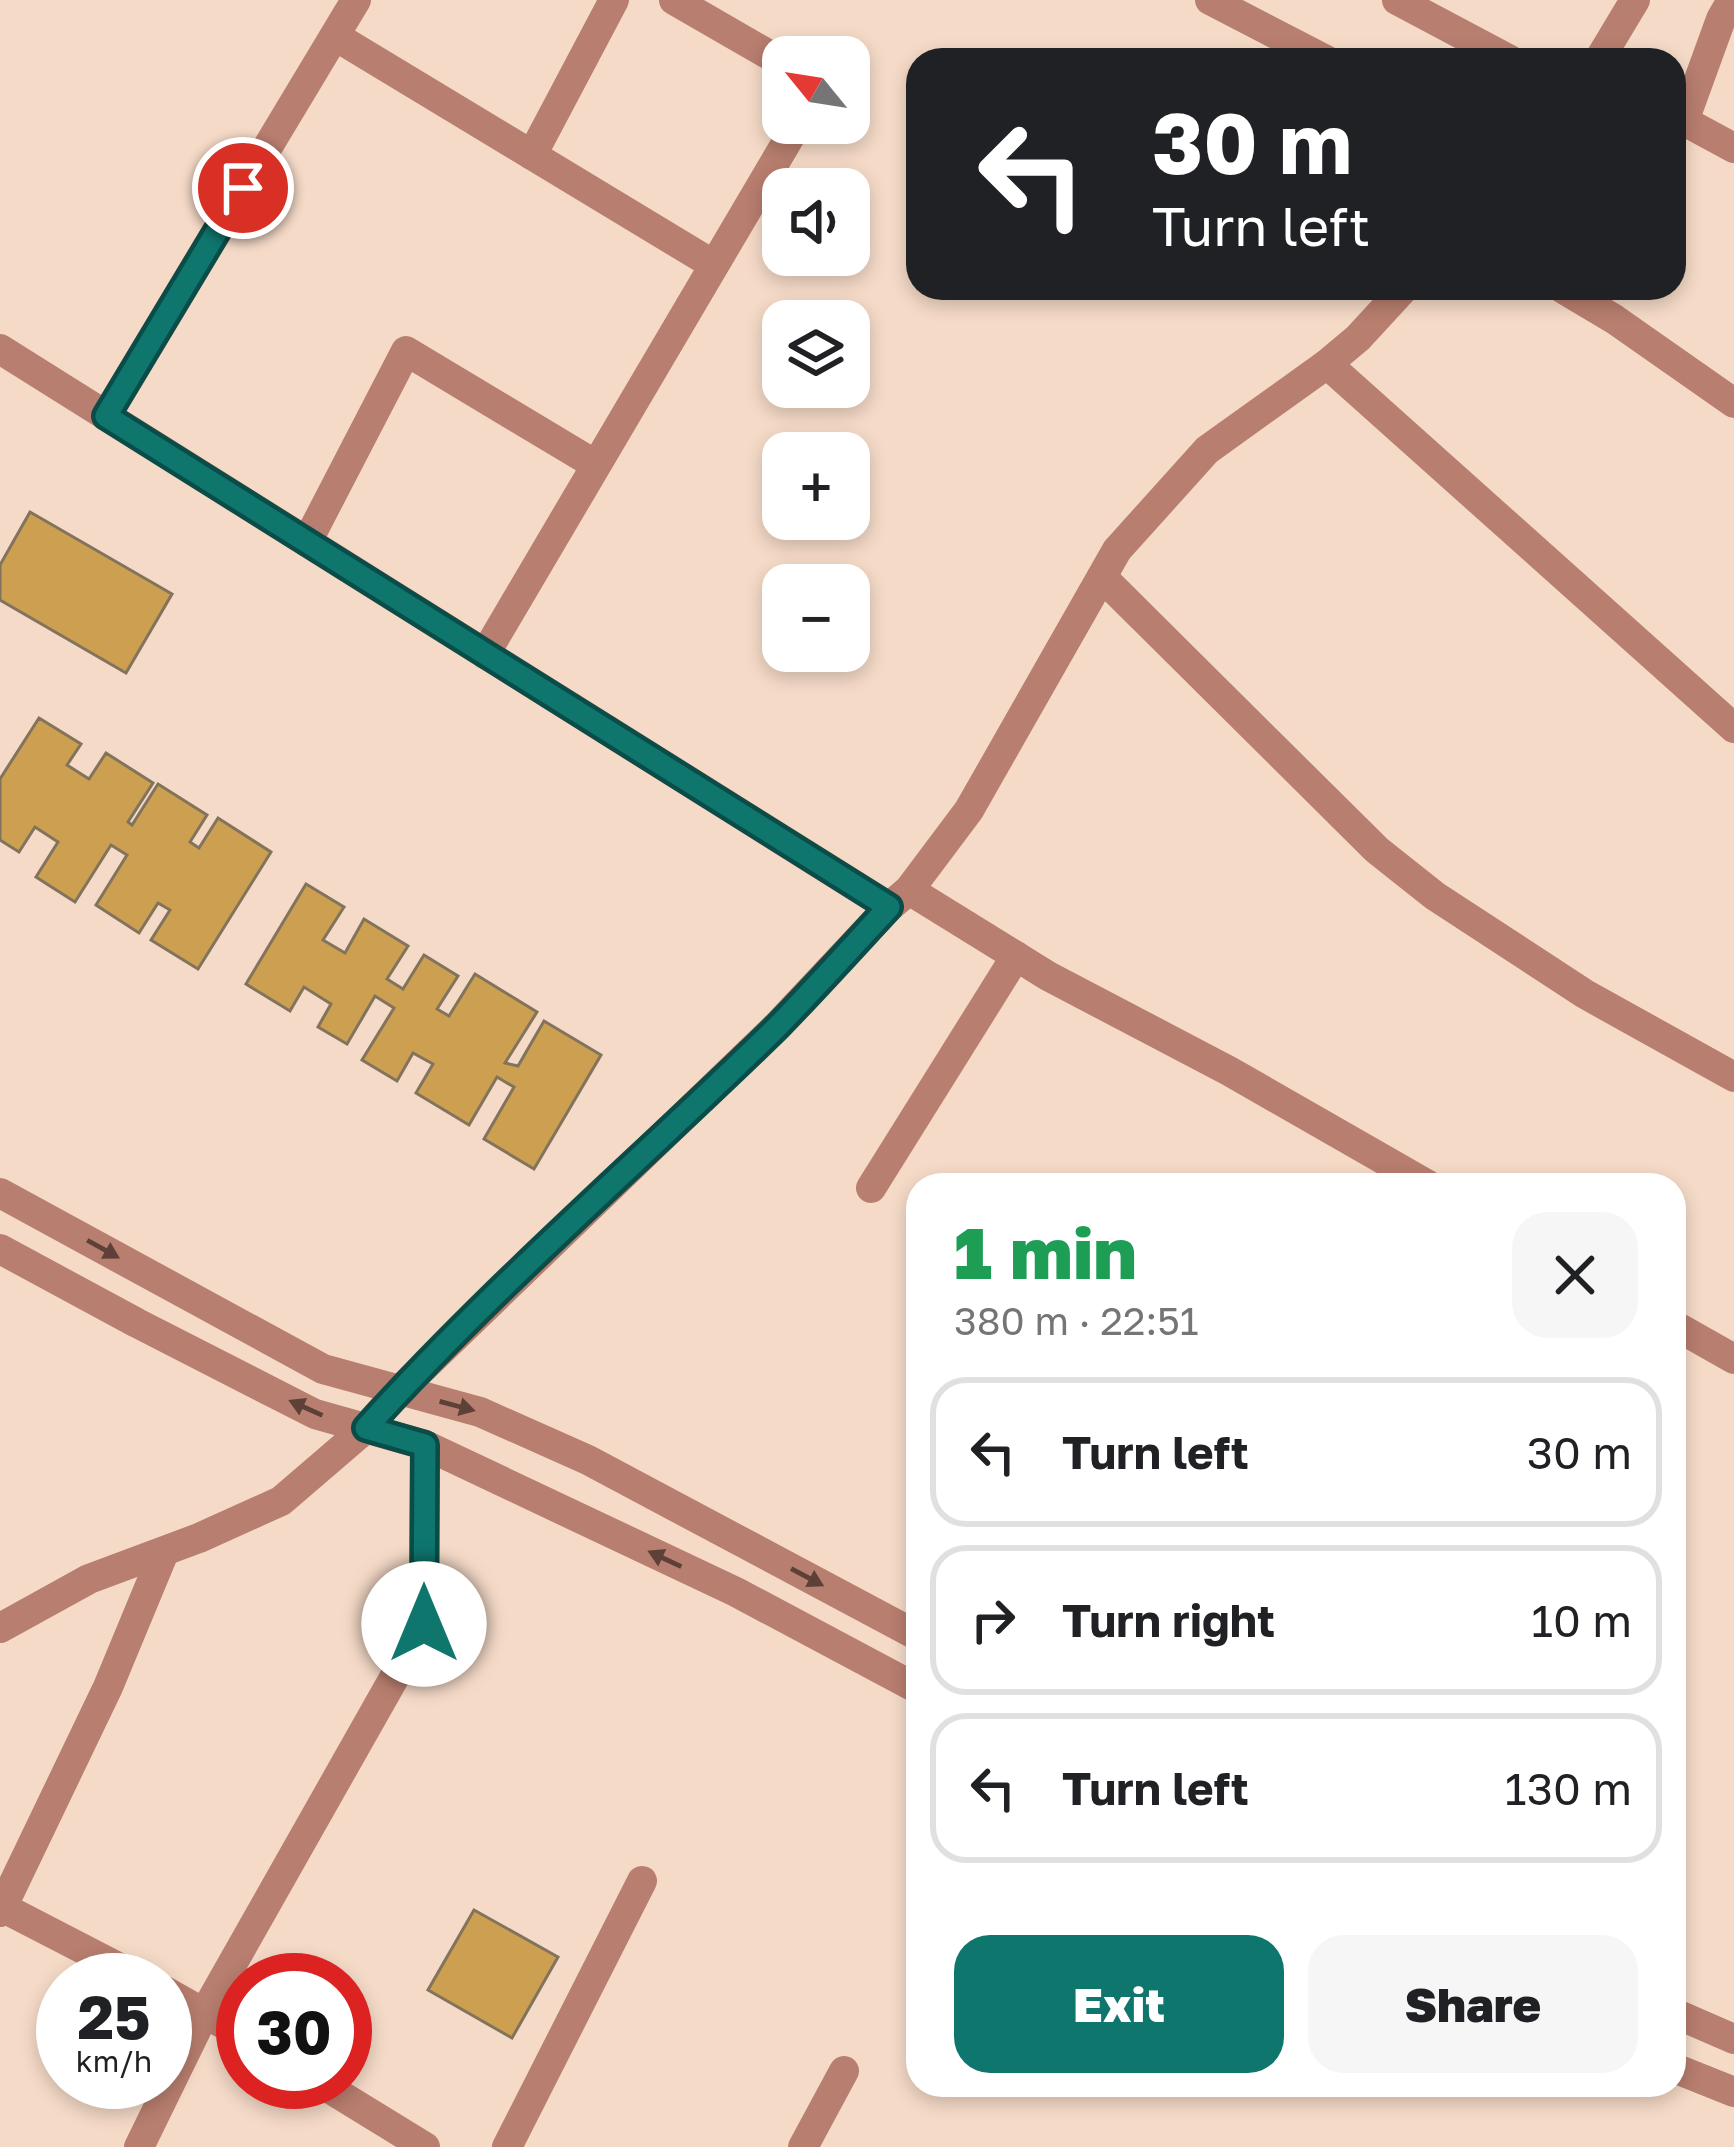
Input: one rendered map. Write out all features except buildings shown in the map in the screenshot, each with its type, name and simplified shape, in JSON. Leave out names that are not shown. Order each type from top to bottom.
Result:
[{"type":"street","points":[[106,416],[356,0]]},
{"type":"street","points":[[532,155],[614,0]]},
{"type":"street","points":[[674,0],[762,51]]},
{"type":"street","points":[[1210,0],[1303,48]]},
{"type":"street","points":[[1397,0],[1487,48]]},
{"type":"street","points":[[1606,48],[1635,0]]},
{"type":"street","points":[[1686,106],[1732,0]]},
{"type":"street","points":[[335,36],[714,265]]},
{"type":"street","points":[[1686,127],[1734,148]]},
{"type":"street","points":[[485,653],[786,144]]},
{"type":"street","points":[[0,1628],[89,1579],[281,1501],[366,1428],[778,1025],[899,898],[969,810],[1117,550],[1207,450],[1327,364],[1393,300]]},
{"type":"street","points":[[1582,300],[1734,404]]},
{"type":"street","points":[[0,349],[485,653],[899,898],[1016,956],[1407,1173]]},
{"type":"street","points":[[307,542],[406,351],[596,465]]},
{"type":"street","points":[[1327,364],[1734,728]]},
{"type":"street","points":[[1102,577],[1377,850],[1435,896],[1585,994],[1734,1077]]},
{"type":"street","points":[[871,1188],[1016,956]]},
{"type":"street","points":[[0,1193],[323,1369],[480,1412],[589,1460],[906,1630]]},
{"type":"street","points":[[0,1249],[315,1414],[425,1445],[736,1592],[906,1683]]},
{"type":"street","points":[[1686,1332],[1734,1359]]},
{"type":"street","points":[[140,2147],[205,2012],[424,1624],[425,1445]]},
{"type":"street","points":[[89,1953],[1,1909],[108,1687],[164,1552]]},
{"type":"street","points":[[507,2147],[642,1881]]},
{"type":"street","points":[[192,2005],[216,2019]]},
{"type":"street","points":[[1686,2018],[1734,2039]]},
{"type":"street","points":[[803,2147],[844,2071]]},
{"type":"street","points":[[1686,2073],[1734,2092]]},
{"type":"street","points":[[364,2109],[425,2147]]},
{"type":"route","points":[[243,188],[106,416],[889,907],[778,1025],[366,1428],[425,1445],[424,1624]]}]
